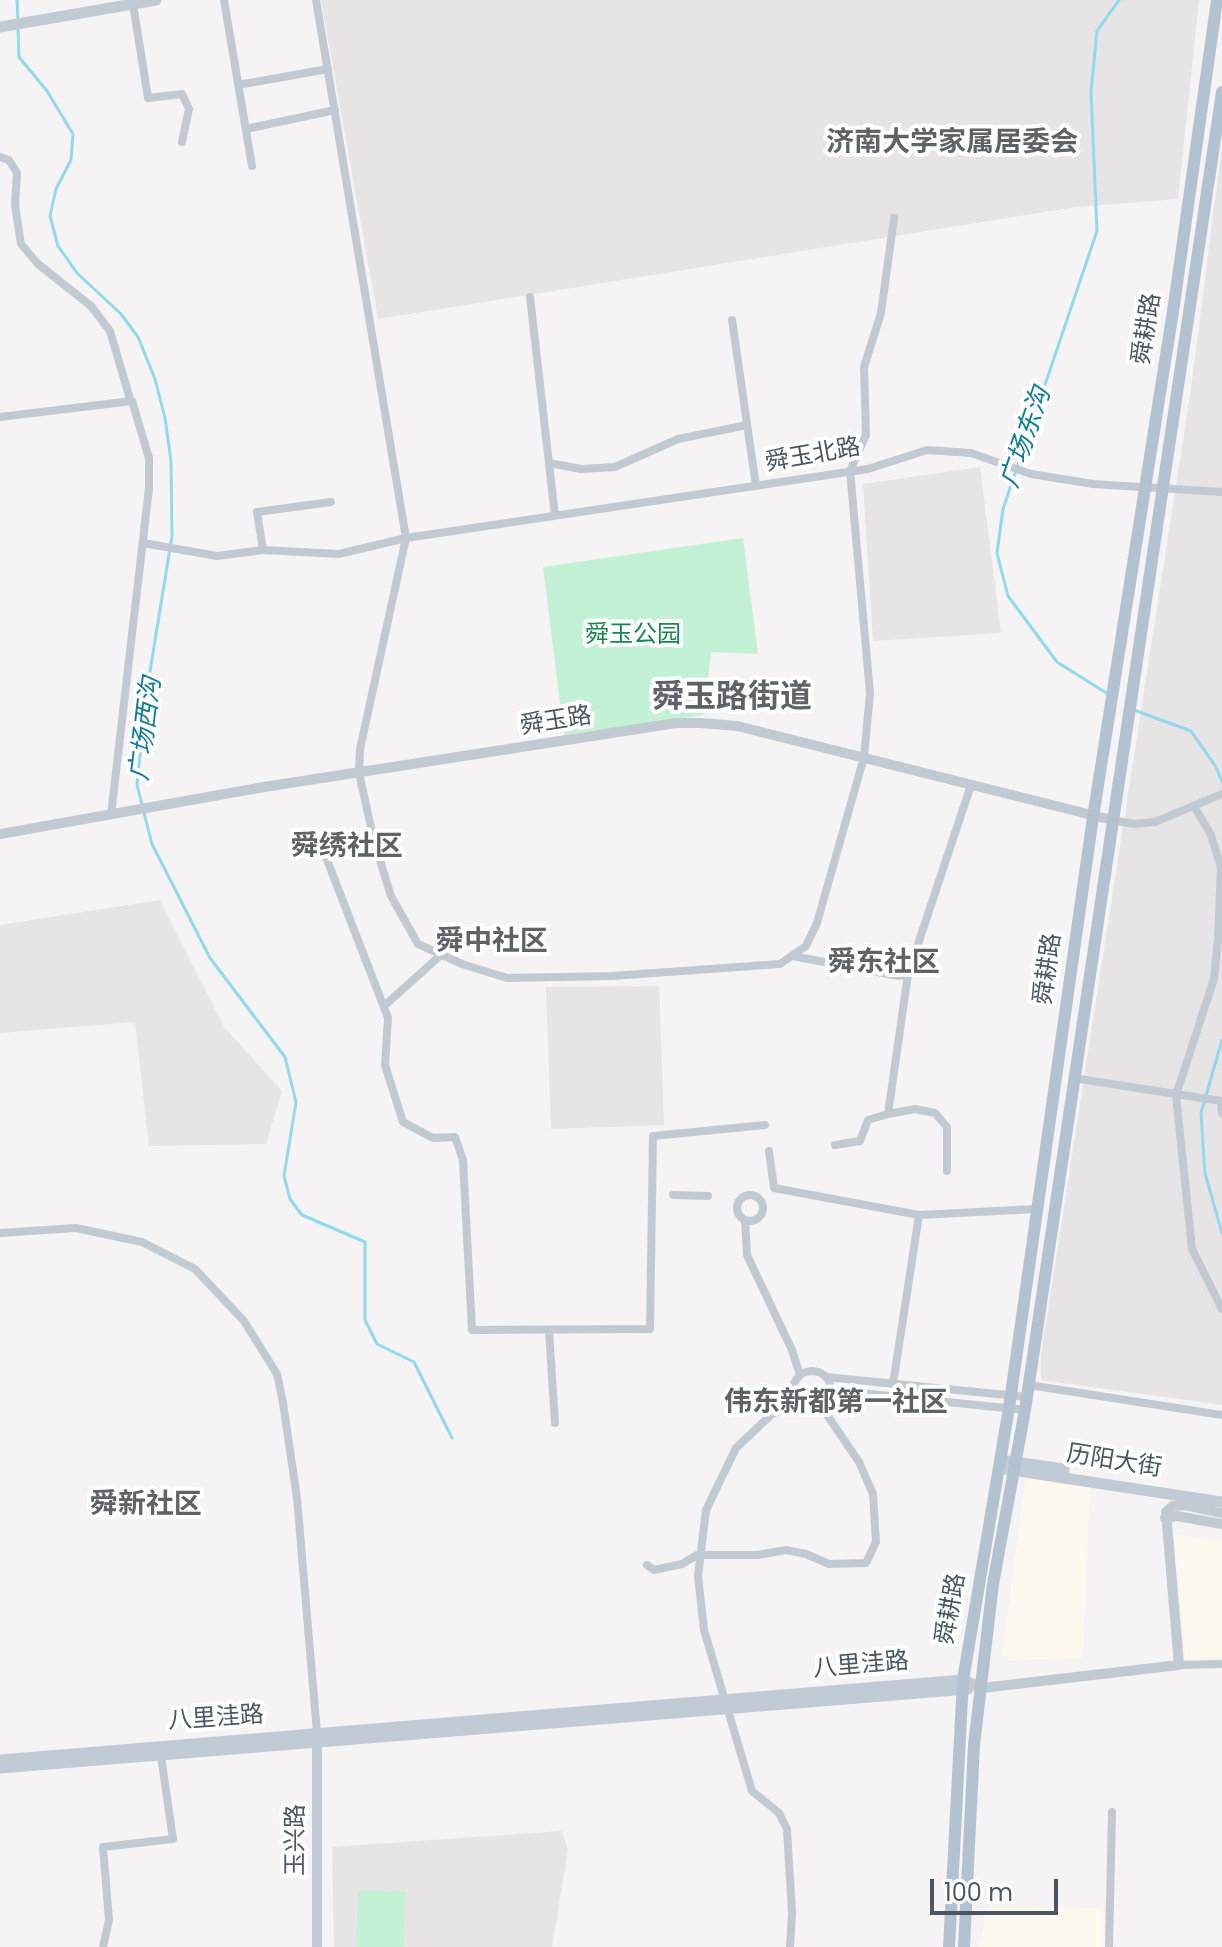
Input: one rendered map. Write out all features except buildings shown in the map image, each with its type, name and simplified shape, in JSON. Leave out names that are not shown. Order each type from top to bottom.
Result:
[{"type":"main road","points":[[0,27],[156,0]]},
{"type":"main road","name":"舜耕路","points":[[964,1947],[974,1745],[1007,1465],[1010,1401],[1093,817],[1217,0]]},
{"type":"main road","name":"舜耕路","points":[[949,1947],[962,1684],[1007,1465],[1027,1397],[1222,92]]},
{"type":"main road","name":"历阳大街","points":[[1007,1465],[1222,1496]]},
{"type":"main road","name":"历阳大街","points":[[1007,1465],[1222,1502]]},
{"type":"main road","name":"八里洼路","points":[[0,1760],[317,1738],[962,1684],[982,1688]]},
{"type":"main road","name":"八里洼路","points":[[0,1768],[161,1756],[317,1738]]},
{"type":"street","points":[[224,0],[252,166]]},
{"type":"street","points":[[316,0],[406,538],[360,749],[359,773],[374,841],[391,896],[418,944],[441,955],[507,978],[677,972],[780,964],[806,946],[817,923],[864,757],[870,693],[850,471],[866,435],[864,367],[881,313],[894,218]]},
{"type":"street","points":[[133,4],[148,98],[182,94],[189,109],[182,142]]},
{"type":"street","points":[[238,85],[328,69]]},
{"type":"street","points":[[246,129],[335,110]]},
{"type":"street","points":[[0,157],[9,160],[17,173],[15,205],[21,244],[38,264],[91,306],[110,331],[130,399]]},
{"type":"street","points":[[530,297],[555,516]]},
{"type":"street","points":[[732,320],[756,486]]},
{"type":"street","points":[[0,417],[132,401],[149,458],[143,543],[111,815]]},
{"type":"street","points":[[549,463],[581,469],[615,467],[678,439],[747,425]]},
{"type":"street","name":"舜玉北路","points":[[143,543],[217,556],[263,550],[339,554],[406,538],[850,471],[927,450],[971,453],[1031,474],[1093,484],[1222,492]]},
{"type":"street","points":[[263,550],[257,512],[331,502]]},
{"type":"street","name":"舜玉路","points":[[0,834],[149,807],[676,723],[737,726],[1112,820]]},
{"type":"street","points":[[888,1114],[908,974],[971,785]]},
{"type":"street","points":[[1112,820],[1134,824],[1155,822],[1222,794]]},
{"type":"street","points":[[1194,806],[1211,835],[1221,867],[1218,940],[1214,979],[1176,1095],[1192,1249],[1222,1309]]},
{"type":"street","points":[[374,841],[324,852],[388,1018],[385,1065],[403,1122],[433,1138],[455,1137],[463,1160],[472,1330],[650,1329],[653,1136],[765,1125]]},
{"type":"street","points":[[384,1006],[441,955]]},
{"type":"street","points":[[792,956],[899,976],[908,974]]},
{"type":"street","points":[[1073,1078],[1221,1101],[1222,1113]]},
{"type":"street","points":[[835,1145],[860,1141],[868,1120],[915,1109],[935,1113],[947,1127],[947,1171]]},
{"type":"street","points":[[769,1151],[774,1188]]},
{"type":"street","points":[[757,1197],[762,1204],[761,1216],[754,1221],[745,1220],[739,1215],[738,1204],[746,1196],[757,1197],[774,1188],[919,1215],[1036,1209]]},
{"type":"street","points":[[673,1195],[708,1196]]},
{"type":"street","points":[[893,1384],[919,1215]]},
{"type":"street","points":[[745,1220],[747,1255],[792,1350],[800,1375]]},
{"type":"street","points":[[0,1233],[76,1228],[142,1242],[195,1269],[244,1321],[277,1374],[297,1498],[317,1738]]},
{"type":"street","points":[[549,1330],[555,1423]]},
{"type":"street","points":[[831,1390],[821,1406],[809,1408],[798,1402],[794,1385],[800,1375],[816,1371],[826,1377],[1010,1401]]},
{"type":"street","points":[[826,1377],[831,1390]]},
{"type":"street","points":[[831,1390],[1010,1401],[1027,1397],[1222,1415]]},
{"type":"street","points":[[790,1947],[792,1913],[787,1829],[779,1813],[752,1791],[704,1630],[698,1576],[706,1510],[736,1448],[772,1414],[798,1402]]},
{"type":"street","points":[[647,1565],[654,1570],[682,1564],[701,1554],[758,1555],[786,1550],[829,1564],[866,1563],[876,1542],[873,1494],[859,1462],[821,1406]]},
{"type":"street","points":[[1179,1665],[1165,1518],[1173,1506],[1185,1505],[1222,1513]]},
{"type":"street","points":[[1165,1518],[1177,1516],[1222,1524]]},
{"type":"street","points":[[982,1688],[1179,1665],[1222,1664]]},
{"type":"street","name":"玉兴路","points":[[317,1738],[317,1947]]},
{"type":"street","points":[[103,1947],[109,1920],[103,1847],[173,1839],[161,1756]]},
{"type":"street","points":[[1109,1947],[1112,1812]]},
{"type":"shaded area","points":[[321,0],[1199,0],[1178,199],[1076,207],[378,319]]},
{"type":"shaded area","points":[[1222,145],[1222,1405],[1041,1380],[1041,1355],[1191,389]]},
{"type":"shaded area","points":[[980,467],[1001,633],[873,641],[863,484]]},
{"type":"shaded area","points":[[160,900],[224,1027],[282,1091],[266,1144],[149,1146],[135,1022],[0,1033],[0,925]]},
{"type":"shaded area","points":[[659,986],[664,1125],[551,1129],[546,987]]},
{"type":"shaded area","points":[[1026,1476],[1090,1485],[1083,1657],[1010,1661],[1002,1654]]},
{"type":"shaded area","points":[[1174,1534],[1222,1541],[1222,1657],[1186,1659]]},
{"type":"shaded area","points":[[562,1831],[568,1850],[552,1947],[334,1947],[332,1847]]},
{"type":"shaded area","points":[[987,1907],[1103,1908],[1103,1947],[979,1947]]},
{"type":"green space","name":"舜玉公园","points":[[743,538],[758,654],[711,652],[704,715],[564,735],[543,567]]},
{"type":"green space","points":[[358,1890],[406,1892],[403,1947],[356,1947]]},
{"type":"waterway","name":"广场西沟","points":[[17,0],[18,21]]},
{"type":"waterway","name":"广场东沟","points":[[1108,694],[1057,662],[1008,596],[997,553],[1003,509],[1097,231],[1091,92],[1097,31],[1119,0]]},
{"type":"waterway","name":"广场西沟","points":[[18,28],[19,57],[47,91],[73,134],[71,160],[56,189],[50,216],[58,246],[77,273],[121,314],[138,337],[155,379],[165,418],[171,461],[172,536],[145,702],[137,785],[152,844],[210,958],[285,1057],[296,1102],[284,1176],[290,1199],[302,1215],[365,1242],[365,1320],[377,1344],[414,1362],[452,1438]]},
{"type":"waterway","name":"广场东沟","points":[[1134,710],[1191,731],[1216,767],[1222,782]]},
{"type":"waterway","name":"广场东沟","points":[[1222,1040],[1201,1113],[1205,1173],[1222,1233]]},
{"type":"district","name":"济南大学家属居委会","points":[[952,144]]},
{"type":"district","name":"舜玉路街道","points":[[732,699]]},
{"type":"district","name":"舜绣社区","points":[[347,848]]},
{"type":"district","name":"舜中社区","points":[[492,943]]},
{"type":"district","name":"舜东社区","points":[[884,964]]},
{"type":"district","name":"伟东新都第一社区","points":[[836,1404]]},
{"type":"district","name":"舜新社区","points":[[146,1506]]}]
